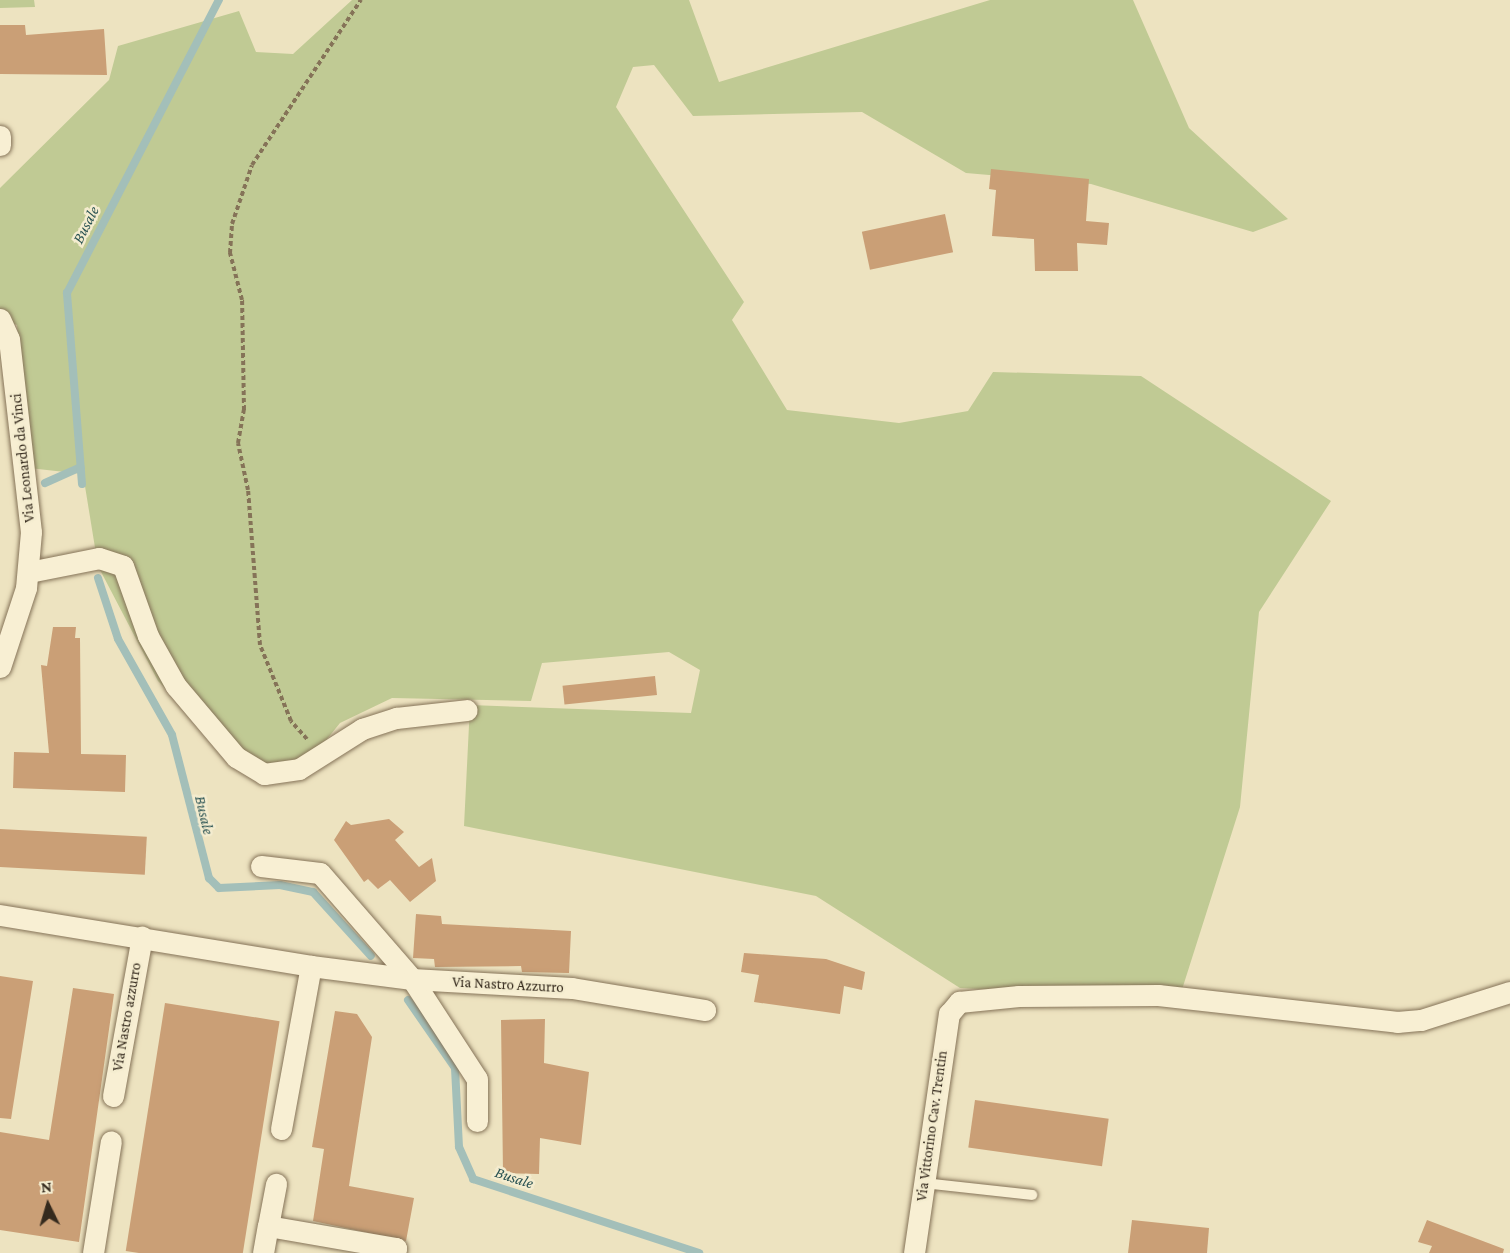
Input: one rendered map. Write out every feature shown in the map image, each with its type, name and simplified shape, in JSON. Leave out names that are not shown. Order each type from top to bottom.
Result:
[{"type":"street","points":[[0,136],[0,145]]},
{"type":"street","name":"Via Leonardo da Vinci","points":[[0,319],[9,339],[28,474],[29,572],[0,667]]},
{"type":"street","points":[[29,572],[99,558],[129,572],[160,660],[199,718],[253,770],[276,775],[299,770],[362,729],[425,713],[467,710]]},
{"type":"street","points":[[261,866],[320,873],[412,979],[477,1078],[477,1121]]},
{"type":"street","name":"Via Nastro Azzurro","points":[[0,915],[311,966],[412,979],[572,988],[705,1010]]},
{"type":"street","name":"Via Nastro azzurro","points":[[113,1096],[142,937]]},
{"type":"street","points":[[281,1129],[311,966]]},
{"type":"street","name":"Via Vittorino Cav. Trentin","points":[[914,1253],[949,1014],[959,1002],[1019,996],[1158,995],[1397,1022],[1510,992]]},
{"type":"street","points":[[93,1253],[111,1141]]},
{"type":"street","points":[[263,1253],[276,1184]]},
{"type":"street","points":[[268,1226],[396,1248],[395,1253]]},
{"type":"lane","points":[[924,1183],[1032,1195]]},
{"type":"path","points":[[312,742],[291,721],[260,645],[248,490],[238,443],[244,410],[242,300],[230,253],[231,234],[252,165],[361,0]]},
{"type":"green space","points":[[0,0],[34,0],[35,7],[0,8]]},
{"type":"green space","points":[[352,0],[689,0],[719,82],[990,0],[1133,0],[1189,128],[1288,219],[1253,232],[1091,184],[966,173],[862,112],[693,116],[654,65],[633,67],[616,107],[744,302],[732,320],[787,410],[899,423],[968,411],[993,372],[1141,376],[1331,501],[1259,612],[1240,807],[1179,999],[960,988],[816,896],[464,826],[470,705],[691,713],[700,670],[669,652],[542,663],[531,701],[392,698],[340,723],[294,780],[257,781],[158,681],[98,566],[83,474],[29,468],[17,325],[0,318],[0,188],[109,80],[118,46],[239,11],[256,52],[293,54]]},
{"type":"building","points":[[0,25],[25,25],[26,35],[104,29],[107,75],[0,74]]},
{"type":"building","points":[[991,169],[1089,179],[1086,221],[1109,223],[1107,245],[1077,243],[1078,271],[1035,271],[1034,239],[992,236],[996,190],[989,189]]},
{"type":"building","points":[[945,214],[953,252],[870,270],[862,232]]},
{"type":"building","points":[[53,627],[76,627],[75,638],[80,638],[81,754],[126,755],[125,792],[13,788],[14,752],[49,753],[41,665],[47,666]]},
{"type":"building","points":[[655,676],[657,695],[564,705],[563,686]]},
{"type":"building","points":[[389,819],[404,832],[395,840],[419,867],[432,858],[436,881],[410,902],[390,880],[378,889],[368,879],[364,882],[334,840],[346,821],[351,825]]},
{"type":"building","points":[[0,829],[147,837],[145,875],[0,867]]},
{"type":"building","points":[[416,914],[441,916],[442,924],[571,931],[569,973],[522,972],[521,966],[435,967],[434,959],[413,958]]},
{"type":"building","points":[[744,953],[826,959],[865,972],[862,990],[844,986],[840,1014],[754,1002],[759,975],[741,972]]},
{"type":"building","points":[[0,976],[33,981],[11,1119],[0,1118]]},
{"type":"building","points":[[73,988],[114,994],[79,1242],[0,1230],[0,1132],[49,1140]]},
{"type":"building","points":[[165,1003],[280,1021],[243,1253],[139,1253],[126,1251]]},
{"type":"building","points":[[335,1011],[357,1014],[372,1037],[349,1186],[414,1198],[406,1241],[313,1221],[324,1149],[312,1147]]},
{"type":"building","points":[[545,1019],[544,1063],[589,1072],[581,1145],[540,1138],[539,1174],[503,1173],[501,1020]]},
{"type":"building","points":[[975,1100],[1109,1119],[1102,1166],[968,1148]]},
{"type":"building","points":[[1132,1220],[1209,1228],[1207,1253],[1128,1253]]},
{"type":"building","points":[[1427,1220],[1504,1249],[1503,1253],[1429,1253],[1432,1246],[1418,1242]]},
{"type":"waterway","name":"Busale","points":[[82,484],[67,293],[219,0]]},
{"type":"waterway","points":[[45,483],[81,467]]},
{"type":"waterway","name":"Busale","points":[[98,578],[118,639],[172,735],[209,878],[219,888],[280,885],[313,892],[371,956]]},
{"type":"waterway","name":"Busale","points":[[408,1000],[455,1068],[459,1147],[473,1179],[699,1253]]}]
